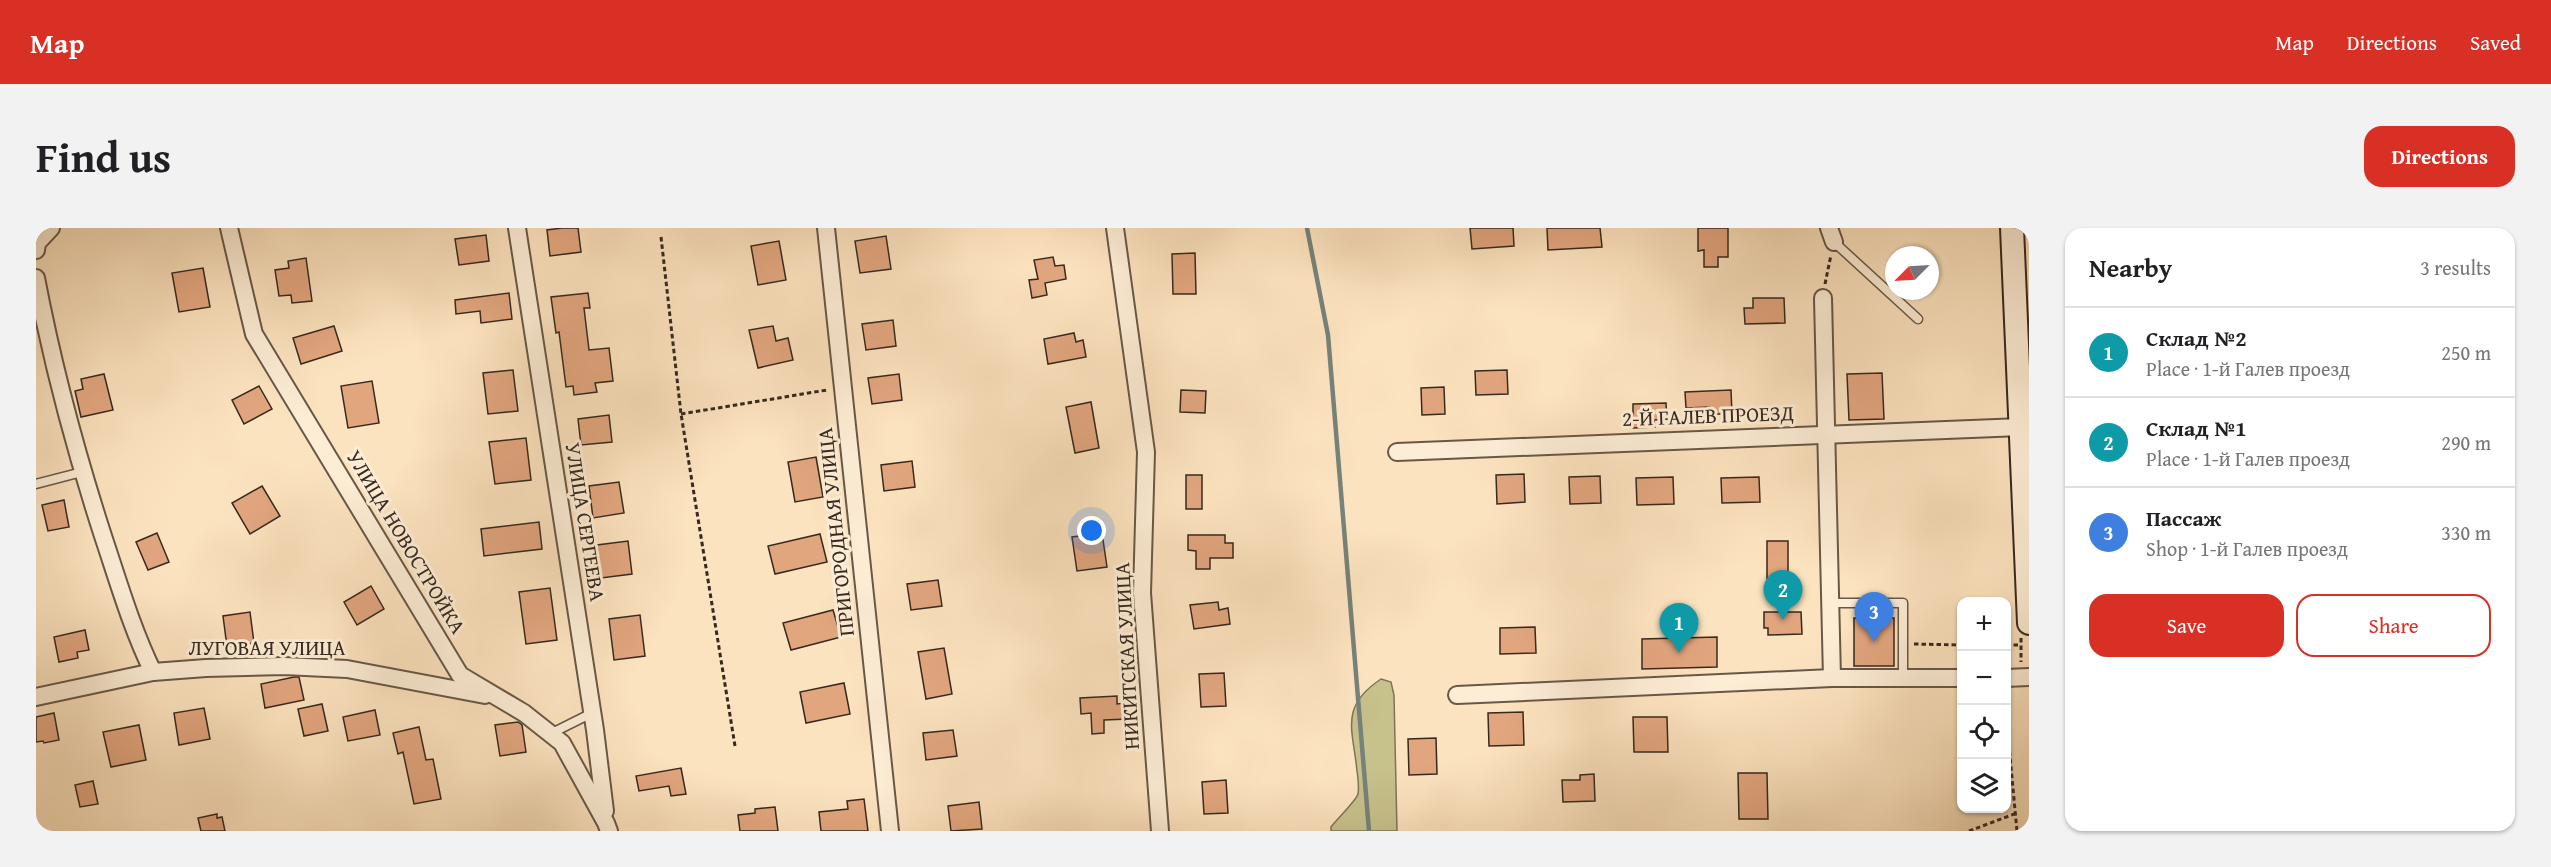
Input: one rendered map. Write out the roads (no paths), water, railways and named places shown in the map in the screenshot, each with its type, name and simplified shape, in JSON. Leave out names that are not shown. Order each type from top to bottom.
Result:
[{"type":"main road","points":[[2012,228],[2019,303],[2021,427],[2026,511],[2025,629]]},
{"type":"street","points":[[36,250],[37,243],[51,228]]},
{"type":"street","name":"УЛИЦА НОВОСТРОЙКА","points":[[228,228],[254,334],[460,675],[524,713],[562,743],[608,827]]},
{"type":"street","name":"УЛИЦА СЕРГЕЕВА","points":[[517,228],[608,827]]},
{"type":"street","name":"ПРИГОРОДНАЯ УЛИЦА","points":[[826,228],[891,831]]},
{"type":"street","name":"НИКИТСКАЯ УЛИЦА","points":[[1115,228],[1146,453],[1142,593],[1160,831]]},
{"type":"street","points":[[36,278],[48,340],[82,471],[138,641],[153,672]]},
{"type":"street","points":[[1823,297],[1832,678]]},
{"type":"street","name":"2-Й ГАЛЕВ ПРОЕЗД","points":[[1397,452],[2021,427]]},
{"type":"street","name":"ЛУГОВАЯ УЛИЦА","points":[[36,697],[153,672],[284,666],[347,669],[498,698]]},
{"type":"street","points":[[2011,678],[2029,677]]},
{"type":"street","points":[[1456,695],[1832,678],[1957,678]]},
{"type":"lane","points":[[1831,235],[1918,318]]},
{"type":"lane","points":[[36,484],[82,471]]},
{"type":"lane","points":[[1830,603],[1903,603],[1903,677]]},
{"type":"lane","points":[[550,734],[592,713]]},
{"type":"waterway","points":[[1307,228],[1328,335],[1369,831]]},
{"type":"place","name":"Склад №1","points":[[1783,620]]},
{"type":"place","name":"Пассаж","points":[[1874,642]]},
{"type":"place","name":"Склад №2","points":[[1679,653]]}]
